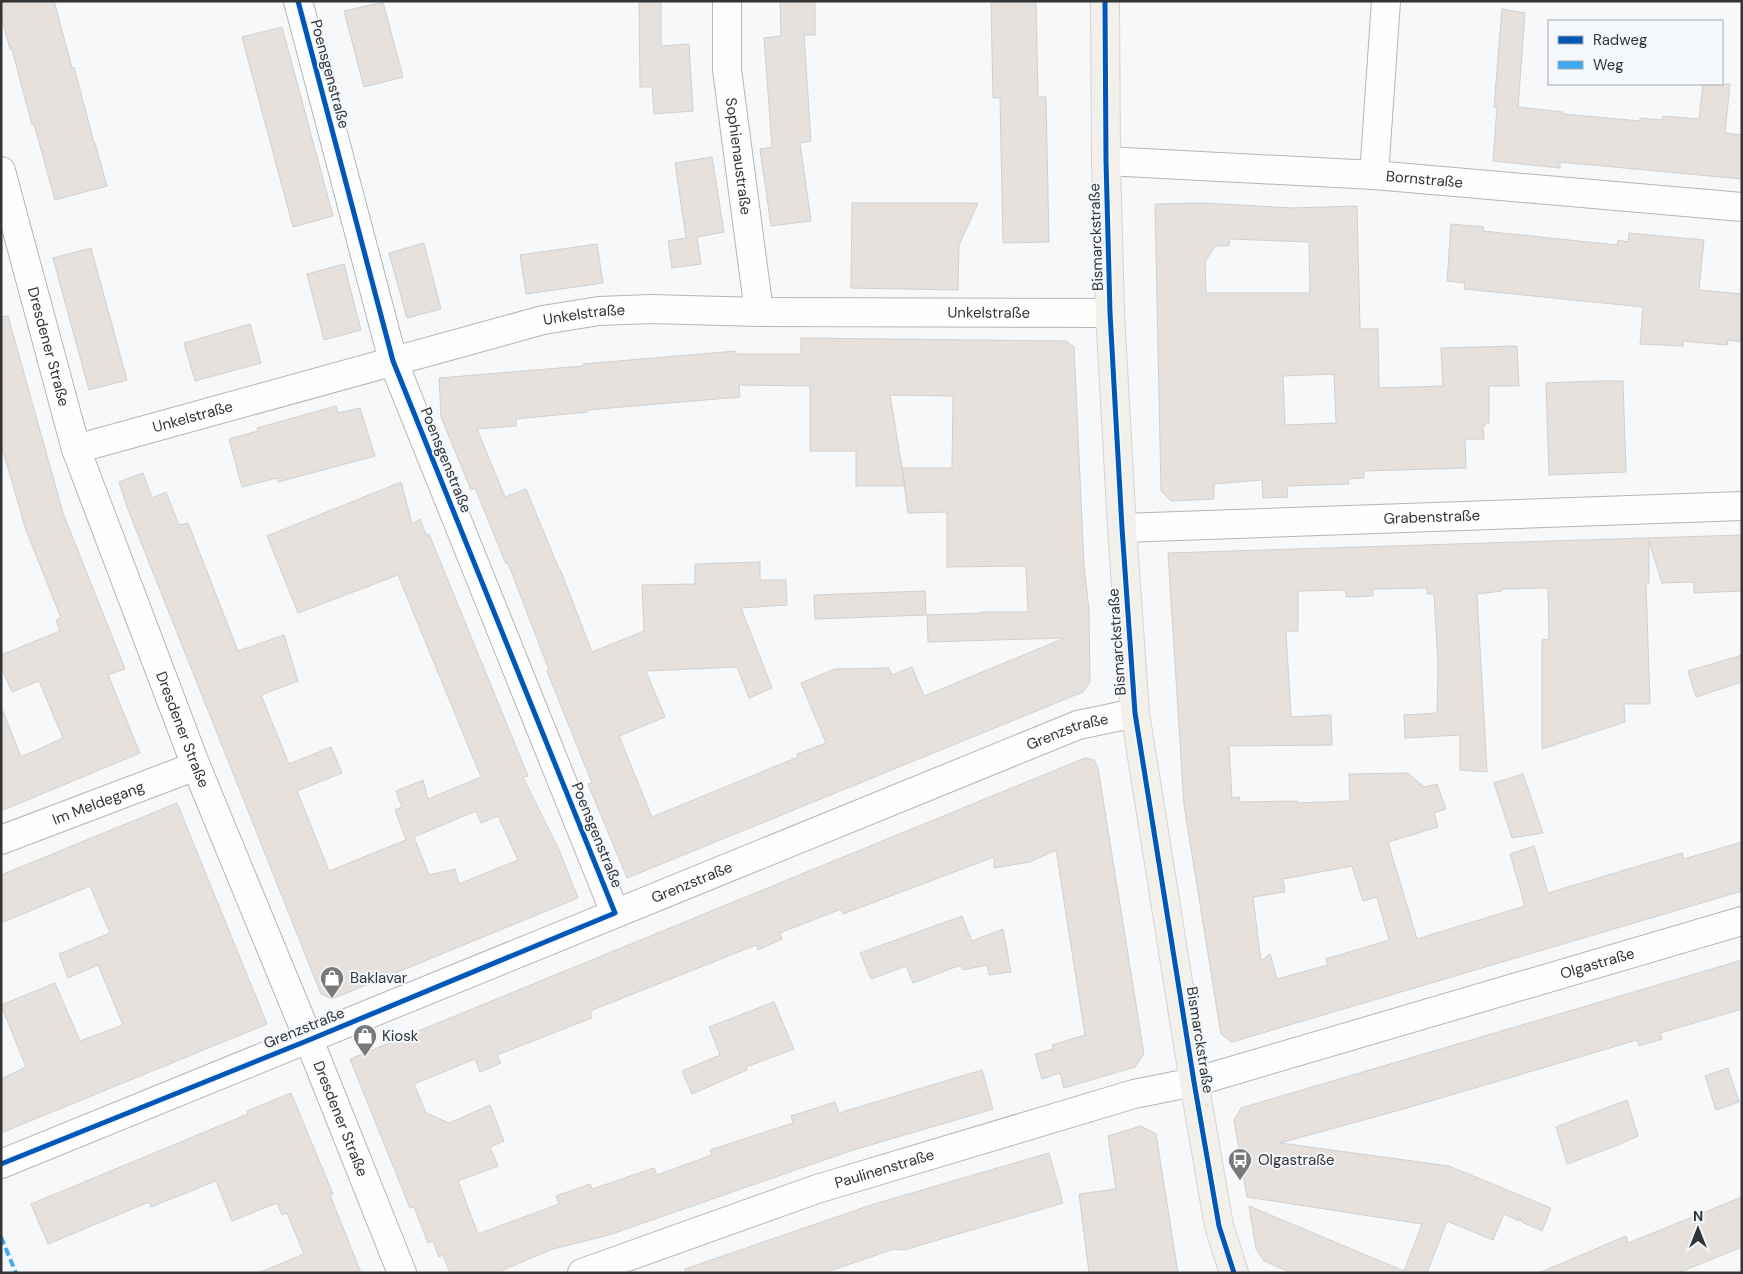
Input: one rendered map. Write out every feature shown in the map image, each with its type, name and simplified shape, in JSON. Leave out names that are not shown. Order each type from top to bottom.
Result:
[{"type":"main road","name":"Bismarckstraße","points":[[1105,1],[1106,161],[1110,313],[1135,713],[1219,1226],[1234,1273]]},
{"type":"main road","name":"Bismarckstraße","points":[[1219,1226],[1219,1273]]},
{"type":"street","name":"Poensgenstraße","points":[[298,1],[393,361],[615,913]]},
{"type":"street","name":"Sophienaustraße","points":[[727,1],[727,70],[759,312]]},
{"type":"street","points":[[1374,175],[1386,1]]},
{"type":"street","name":"Bornstraße","points":[[1106,161],[1374,175],[1742,207]]},
{"type":"street","name":"Dresdener Straße","points":[[1,171],[76,449],[196,766],[309,1040],[402,1273]]},
{"type":"street","name":"Unkelstraße","points":[[76,449],[543,320],[599,311],[651,309],[759,312],[1110,313]]},
{"type":"street","name":"Grabenstraße","points":[[1122,528],[1742,506]]},
{"type":"street","name":"Grenzstraße","points":[[1,1164],[1078,725],[1135,713]]},
{"type":"street","name":"Im Meldegang","points":[[1,840],[196,766]]},
{"type":"street","name":"Olgastraße","points":[[1194,1082],[1742,921]]},
{"type":"street","name":"Paulinenstraße","points":[[582,1273],[817,1189],[1134,1094],[1194,1082]]},
{"type":"building","points":[[1,1],[54,1],[107,186],[55,200],[1,16]]},
{"type":"building","points":[[639,1],[661,1],[661,46],[689,44],[693,111],[654,114],[652,87],[640,87]]},
{"type":"building","points":[[780,1],[815,1],[815,35],[804,35],[811,141],[800,143],[811,221],[771,226],[760,149],[772,147],[764,38],[781,36]]},
{"type":"building","points":[[991,1],[1036,1],[1038,97],[1046,97],[1049,242],[1003,243],[1000,98],[993,98]]},
{"type":"building","points":[[383,2],[403,77],[364,87],[344,11]]},
{"type":"building","points":[[1502,9],[1525,13],[1518,107],[1563,112],[1563,114],[1640,121],[1640,118],[1662,120],[1663,116],[1699,119],[1703,85],[1730,84],[1725,133],[1742,135],[1742,179],[1560,162],[1560,168],[1493,161],[1497,107],[1494,107]]},
{"type":"building","points":[[282,27],[333,216],[293,227],[242,37]]},
{"type":"building","points":[[712,157],[724,232],[697,237],[701,264],[672,268],[668,241],[686,238],[675,163]]},
{"type":"building","points":[[852,203],[978,203],[959,245],[958,290],[851,288]]},
{"type":"building","points":[[1205,203],[1292,208],[1357,206],[1360,329],[1378,329],[1379,388],[1443,386],[1441,348],[1517,346],[1519,386],[1489,386],[1489,423],[1485,423],[1485,426],[1483,426],[1484,439],[1465,439],[1466,468],[1364,471],[1364,478],[1348,479],[1349,484],[1287,486],[1288,497],[1263,498],[1262,480],[1214,484],[1214,499],[1171,501],[1161,491],[1155,204]],"holes":[[[1230,239],[1309,242],[1310,293],[1206,293],[1205,262],[1215,246],[1229,246]],[[1334,374],[1336,423],[1285,425],[1283,376]]]},
{"type":"building","points":[[1451,224],[1484,227],[1483,231],[1617,245],[1618,240],[1628,242],[1629,233],[1704,240],[1699,290],[1742,294],[1742,342],[1728,340],[1727,345],[1683,341],[1683,346],[1640,344],[1643,307],[1464,289],[1465,283],[1447,281]]},
{"type":"building","points":[[424,243],[441,309],[407,318],[389,253]]},
{"type":"building","points":[[597,244],[603,283],[526,294],[520,255]]},
{"type":"building","points":[[91,248],[127,380],[89,390],[53,258]]},
{"type":"building","points":[[344,264],[361,330],[324,340],[307,274]]},
{"type":"building","points":[[8,316],[63,513],[125,669],[108,675],[140,753],[1,811],[1,711],[3,711],[21,757],[63,738],[39,681],[12,692],[1,667],[1,655],[60,631],[56,620],[61,618],[26,530],[1,444],[1,317]]},
{"type":"building","points":[[250,324],[261,363],[195,381],[184,343]]},
{"type":"building","points":[[801,338],[1066,341],[1074,347],[1084,566],[1089,610],[1090,682],[1083,692],[627,878],[588,784],[592,783],[547,671],[549,670],[508,563],[506,564],[475,488],[471,490],[441,417],[439,378],[736,351],[736,354],[801,354]],"holes":[[[739,385],[810,386],[810,451],[856,451],[856,486],[904,486],[908,513],[947,512],[947,567],[1026,566],[1028,612],[927,615],[928,642],[1065,638],[924,696],[912,667],[892,675],[889,668],[835,669],[801,683],[826,743],[797,754],[798,757],[652,817],[619,736],[665,717],[646,671],[737,667],[749,698],[772,688],[741,608],[787,605],[786,580],[760,580],[760,562],[695,564],[695,584],[642,585],[644,631],[592,652],[526,489],[505,497],[477,429],[516,426],[516,419],[587,412],[587,410],[740,397]],[[890,395],[953,396],[952,468],[902,468]]]},
{"type":"building","points":[[1623,381],[1626,472],[1549,475],[1546,383]]},
{"type":"building","points":[[336,406],[338,413],[360,408],[375,456],[278,482],[277,478],[242,487],[229,439],[258,431],[257,428]]},
{"type":"building","points":[[143,473],[152,498],[166,492],[179,525],[188,523],[238,651],[284,635],[298,681],[261,695],[289,764],[331,747],[342,773],[297,791],[329,871],[406,840],[395,810],[402,807],[396,791],[423,780],[428,799],[481,777],[398,575],[298,613],[267,536],[401,482],[412,524],[420,519],[426,535],[429,534],[528,776],[523,777],[559,850],[578,898],[332,999],[321,994],[127,507],[119,482]],"holes":[[[476,811],[481,823],[498,816],[518,860],[459,884],[455,869],[429,875],[414,837]]]},
{"type":"building","points":[[1742,535],[1742,591],[1694,593],[1694,582],[1662,583],[1649,541],[1649,583],[1646,583],[1650,704],[1624,704],[1625,722],[1542,749],[1542,640],[1549,639],[1548,588],[1502,589],[1502,591],[1477,594],[1487,772],[1460,770],[1460,735],[1405,738],[1404,715],[1437,713],[1438,665],[1434,594],[1427,594],[1427,588],[1373,589],[1373,596],[1346,597],[1346,590],[1298,591],[1298,631],[1286,631],[1291,717],[1331,715],[1332,745],[1229,746],[1232,798],[1239,797],[1240,802],[1297,801],[1297,803],[1350,801],[1349,774],[1408,773],[1424,787],[1437,784],[1446,809],[1434,813],[1438,827],[1388,842],[1417,939],[1525,906],[1510,854],[1534,846],[1548,893],[1682,853],[1684,859],[1742,842],[1742,891],[1232,1042],[1221,1034],[1184,805],[1168,553]],"holes":[[[1352,866],[1363,901],[1377,897],[1389,940],[1326,959],[1328,965],[1277,979],[1270,954],[1261,961],[1253,897],[1285,892],[1283,879]]]},
{"type":"building","points":[[925,591],[926,615],[815,619],[814,595]]},
{"type":"building","points":[[1742,655],[1742,682],[1696,697],[1688,671]]},
{"type":"building","points":[[1085,758],[1094,760],[1098,768],[1144,1054],[1135,1067],[1064,1088],[1060,1073],[1042,1079],[1035,1054],[1053,1049],[1052,1045],[1085,1035],[1056,850],[1030,862],[994,868],[994,857],[843,914],[841,909],[780,933],[782,939],[758,950],[756,945],[590,1011],[592,1018],[497,1055],[501,1063],[480,1072],[475,1059],[414,1084],[426,1113],[449,1123],[490,1105],[504,1141],[490,1147],[498,1166],[458,1181],[478,1234],[559,1204],[556,1196],[590,1184],[592,1189],[654,1168],[657,1175],[712,1155],[710,1150],[793,1123],[791,1116],[835,1102],[839,1113],[982,1070],[993,1109],[850,1151],[609,1235],[553,1249],[496,1273],[450,1273],[443,1255],[439,1257],[433,1241],[428,1243],[414,1207],[410,1208],[350,1059]]},
{"type":"building","points":[[1523,774],[1543,833],[1512,838],[1494,783]]},
{"type":"building","points":[[177,803],[267,1024],[1,1133],[1,1079],[26,1067],[1,1005],[55,983],[80,1041],[123,1025],[98,965],[68,978],[59,954],[110,933],[90,886],[1,923],[1,875]]},
{"type":"building","points":[[962,916],[972,941],[1003,929],[1011,972],[989,975],[987,965],[963,970],[961,965],[913,983],[906,966],[871,979],[860,953]]},
{"type":"building","points":[[1742,960],[1742,1009],[1660,1033],[1662,1039],[1639,1046],[1637,1040],[1407,1108],[1280,1143],[1449,1166],[1551,1208],[1542,1231],[1522,1222],[1519,1217],[1519,1221],[1504,1214],[1493,1240],[1447,1221],[1427,1273],[1292,1273],[1264,1261],[1256,1249],[1249,1206],[1404,1271],[1422,1224],[1247,1197],[1234,1120],[1241,1108]]},
{"type":"building","points":[[774,1002],[794,1049],[746,1067],[747,1070],[692,1094],[682,1071],[720,1055],[709,1027]]},
{"type":"building","points":[[1728,1068],[1739,1102],[1716,1110],[1705,1076]]},
{"type":"building","points":[[291,1093],[333,1194],[330,1195],[361,1273],[258,1273],[304,1254],[287,1213],[282,1215],[277,1203],[232,1221],[216,1181],[151,1207],[149,1202],[48,1244],[31,1204],[248,1114],[247,1111]]},
{"type":"building","points":[[1627,1100],[1638,1136],[1567,1164],[1556,1127]]},
{"type":"building","points":[[1141,1126],[1156,1134],[1178,1273],[1089,1273],[1079,1194],[1116,1189],[1108,1136]]},
{"type":"building","points":[[1049,1153],[1063,1203],[904,1250],[894,1249],[824,1273],[686,1273],[685,1269],[874,1204]]},
{"type":"building","points":[[1742,1197],[1742,1247],[1678,1273],[1539,1273],[1626,1236],[1628,1243]]},
{"type":"marked path","points":[[1,1237],[16,1273]]},
{"type":"cycle path","points":[[1,1164],[309,1040],[615,913],[393,361],[298,1]]},
{"type":"cycle path","points":[[1105,1],[1106,161],[1110,313],[1135,713],[1219,1226],[1234,1273]]},
{"type":"place","name":"Baklavar","points":[[332,999]]},
{"type":"place","name":"Kiosk","points":[[365,1057]]},
{"type":"place","name":"Olgastraße","points":[[1240,1181]]}]
